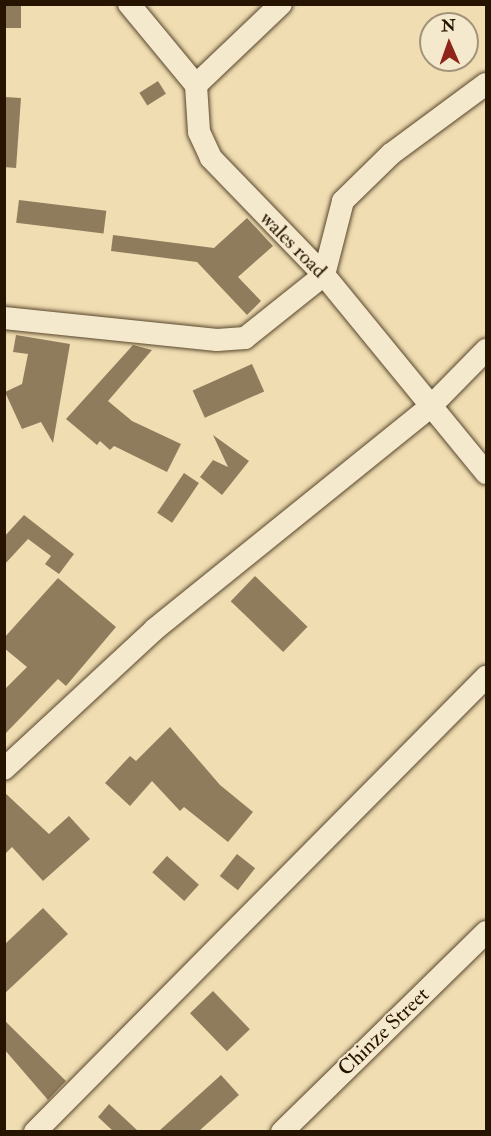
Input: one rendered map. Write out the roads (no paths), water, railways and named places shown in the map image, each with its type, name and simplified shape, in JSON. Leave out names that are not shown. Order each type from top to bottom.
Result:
[{"type":"street","points":[[129,4],[196,85],[281,4]]},
{"type":"street","points":[[4,318],[232,340],[255,332],[324,275],[343,201],[391,154],[486,84]]},
{"type":"street","name":"wales road","points":[[196,85],[199,132],[211,158],[324,275],[486,473]]},
{"type":"street","points":[[4,769],[155,629],[430,407],[486,350]]},
{"type":"street","points":[[35,1131],[486,677]]},
{"type":"street","name":"Chinze Street","points":[[282,1131],[486,932]]}]
